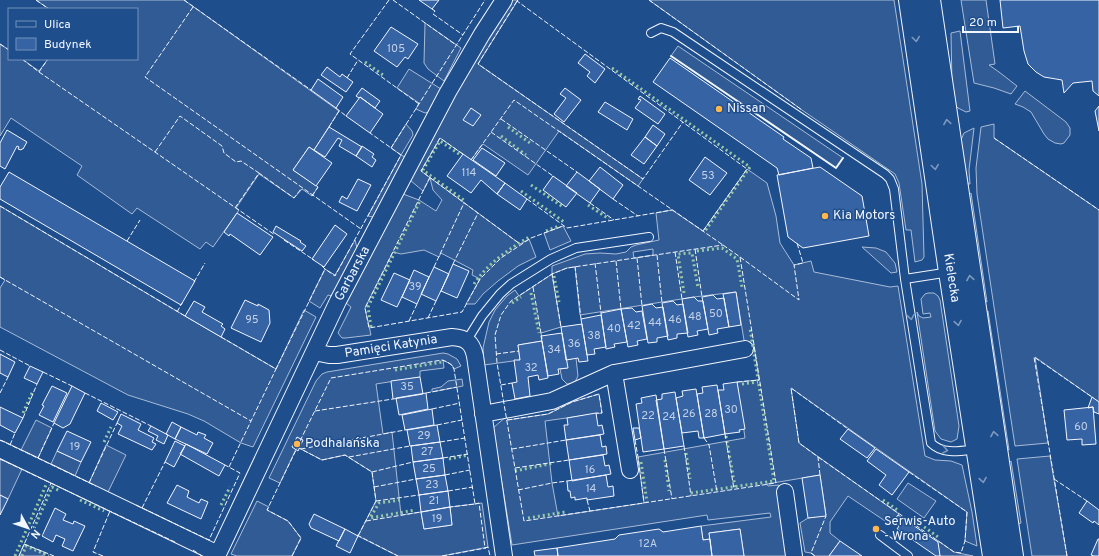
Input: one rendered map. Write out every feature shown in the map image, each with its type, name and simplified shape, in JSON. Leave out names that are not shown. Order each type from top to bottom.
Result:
[{"type":"main road","name":"Kielecka","points":[[910,0],[994,556]]},
{"type":"main road","name":"Kielecka","points":[[929,0],[1012,556]]},
{"type":"street","name":"Garbarska","points":[[218,555],[338,301],[448,92],[504,0]]},
{"type":"street","name":"Pamięci Katynia","points":[[314,352],[337,355],[452,337],[467,340]]},
{"type":"street","points":[[467,340],[473,348],[475,356],[504,556]]},
{"type":"street","points":[[483,414],[552,401],[614,373],[745,349]]},
{"type":"street","points":[[614,373],[630,470]]},
{"type":"street","points":[[0,449],[218,555]]},
{"type":"street","points":[[785,492],[794,556]]},
{"type":"lane","points":[[651,33],[661,28],[673,32],[890,178],[894,189],[905,279],[931,443],[947,452],[978,449]]},
{"type":"lane","points":[[467,340],[482,316],[500,294],[511,284],[551,259],[576,248],[649,237]]},
{"type":"lane","points":[[905,279],[950,272]]},
{"type":"lane","points":[[880,535],[908,556]]},
{"type":"shaded area","points":[[36,0],[184,0],[339,111],[314,150],[309,147],[293,170],[318,187],[312,196],[302,189],[294,198],[259,174],[236,208],[239,210],[213,247],[206,242],[200,249],[137,208],[132,214],[77,175],[82,166],[11,118],[0,136],[0,44],[8,49],[8,60],[23,60],[39,71],[47,60],[138,60],[138,8],[48,8]]},
{"type":"shaded area","points":[[511,0],[518,0],[478,64],[643,179],[638,186],[559,131],[528,175],[483,144],[471,160],[440,138],[421,171],[520,244],[529,239],[536,257],[518,266],[498,281],[483,294],[475,304],[466,304],[480,279],[472,275],[473,270],[441,253],[439,257],[424,250],[401,254],[393,252],[365,308],[371,335],[342,338],[338,333],[351,307],[346,303],[403,194],[419,200],[436,211],[442,200],[433,190],[430,178],[423,191],[410,180],[455,93]]},
{"type":"shaded area","points":[[649,0],[894,0],[922,184],[924,257],[922,260],[915,262],[911,230],[906,230],[899,183],[895,174],[802,110]]},
{"type":"shaded area","points":[[961,0],[986,0],[995,64],[989,65],[1017,86],[1011,94],[974,83]]},
{"type":"shaded area","points":[[425,23],[461,48],[444,81],[428,69],[424,63]]},
{"type":"shaded area","points":[[960,31],[970,111],[966,112],[954,104],[952,86],[951,33]]},
{"type":"shaded area","points":[[678,46],[843,158],[836,168],[671,56]]},
{"type":"shaded area","points":[[409,69],[441,89],[429,112],[425,113],[416,109],[419,103],[397,88]]},
{"type":"shaded area","points":[[1025,91],[1066,122],[1070,128],[1070,135],[1064,143],[1055,143],[1048,139],[1031,112],[1015,104]]},
{"type":"shaded area","points":[[406,124],[412,131],[413,135],[401,155],[391,148]]},
{"type":"shaded area","points":[[994,124],[994,138],[1099,210],[1099,402],[1035,357],[1048,443],[1015,446],[977,194],[976,168],[981,127]]},
{"type":"shaded area","points":[[974,128],[969,170],[970,184],[968,184],[960,142],[964,133]]},
{"type":"shaded area","points":[[401,155],[405,157],[373,217],[368,216]]},
{"type":"shaded area","points":[[747,169],[767,183],[776,216],[780,243],[794,265],[811,261],[814,272],[890,287],[898,286],[925,456],[935,460],[951,461],[962,465],[972,512],[977,546],[965,541],[967,512],[791,388],[799,443],[899,514],[891,525],[848,496],[830,522],[830,533],[840,541],[829,556],[815,556],[811,553],[805,552],[800,523],[808,518],[826,515],[820,475],[767,484],[768,486],[779,485],[787,556],[744,556],[740,529],[709,533],[710,539],[703,540],[701,526],[771,517],[770,513],[708,520],[707,515],[512,545],[493,428],[507,416],[508,420],[548,414],[572,402],[599,394],[602,413],[545,421],[552,483],[558,516],[644,503],[638,457],[745,438],[737,382],[759,380],[754,346],[750,346],[744,340],[736,292],[580,315],[575,267],[567,268],[552,274],[552,266],[585,254],[616,254],[626,252],[631,247],[636,245],[659,240],[656,213],[672,210],[703,231]],"holes":[[[653,249],[653,255],[634,258],[633,252]]]},
{"type":"shaded area","points":[[971,193],[987,302],[983,299],[967,196]]},
{"type":"shaded area","points":[[0,206],[276,369],[304,310],[316,317],[253,447],[241,443],[204,421],[188,414],[128,395],[0,327],[0,288],[5,280],[0,277]]},
{"type":"shaded area","points":[[563,226],[571,241],[550,250],[544,233]]},
{"type":"shaded area","points":[[355,240],[357,248],[332,296],[328,295],[320,308],[309,301],[325,269],[335,275]]},
{"type":"shaded area","points":[[862,247],[876,248],[886,252],[895,263],[897,272],[891,273]]},
{"type":"shaded area","points":[[552,274],[561,327],[541,333],[542,341],[518,345],[520,360],[484,365],[483,348],[489,322],[495,310],[507,296],[515,290],[519,296]]},
{"type":"shaded area","points":[[928,293],[934,293],[940,300],[959,426],[957,439],[951,442],[941,439],[935,431],[917,312],[919,316],[923,318],[931,317],[930,313],[923,314],[921,299]]},
{"type":"shaded area","points":[[985,311],[988,311],[1009,450],[1006,449]]},
{"type":"shaded area","points":[[443,353],[457,359],[461,366],[454,369],[452,365],[443,360],[444,368],[420,371],[420,377],[376,384],[383,434],[392,432],[401,515],[421,512],[424,529],[452,525],[450,507],[482,503],[488,547],[442,556],[398,556],[358,536],[376,501],[372,472],[345,455],[322,460],[297,447],[280,483],[269,478],[316,381],[322,374]]},
{"type":"shaded area","points":[[576,358],[578,376],[575,382],[567,384],[562,379],[560,369],[567,368],[566,360]]},
{"type":"shaded area","points":[[462,379],[463,386],[432,392],[432,389],[441,387],[448,381]]},
{"type":"shaded area","points":[[36,420],[52,428],[38,458],[21,450]]},
{"type":"shaded area","points":[[106,445],[126,455],[108,492],[89,483]]},
{"type":"shaded area","points":[[57,451],[81,462],[75,476],[51,464]]},
{"type":"shaded area","points":[[1050,456],[1067,556],[1032,556],[1017,459]]},
{"type":"shaded area","points":[[0,459],[22,469],[8,499],[0,495]]},
{"type":"shaded area","points":[[1011,461],[1021,523],[1017,524],[1008,464]]},
{"type":"shaded area","points":[[908,483],[936,501],[924,518],[897,499]]},
{"type":"shaded area","points":[[257,501],[269,507],[267,510],[288,521],[301,538],[292,556],[237,556],[231,554]]},
{"type":"shaded area","points":[[937,540],[954,552],[973,556],[940,556]]},
{"type":"shaded area","points":[[24,544],[44,552],[43,556],[19,556]]},
{"type":"building","points":[[419,0],[439,0],[432,9]]},
{"type":"building","points":[[1000,0],[1099,0],[1099,96],[1093,91],[1092,81],[1073,83],[1064,93],[1062,80],[1044,77],[1036,72],[1028,64],[1024,51],[1020,26],[1003,28]]},
{"type":"building","points":[[391,27],[418,44],[408,59],[405,57],[397,67],[374,51]]},
{"type":"building","points":[[585,54],[605,69],[595,83],[587,76],[590,72],[578,63]]},
{"type":"building","name":"Nissan","points":[[670,58],[784,137],[783,139],[811,158],[813,168],[779,175],[777,168],[653,82]]},
{"type":"building","points":[[327,67],[340,77],[342,74],[353,82],[346,92],[321,75]]},
{"type":"building","points":[[318,79],[343,97],[336,108],[311,90]]},
{"type":"building","points":[[362,88],[380,101],[375,108],[360,97],[359,98],[356,96]]},
{"type":"building","points":[[565,88],[581,100],[564,122],[554,114],[566,98],[560,94]]},
{"type":"building","points":[[640,96],[665,114],[658,124],[635,108],[641,100],[638,99]]},
{"type":"building","points":[[360,97],[383,114],[370,133],[346,116]]},
{"type":"building","points":[[605,102],[633,119],[627,130],[598,112]]},
{"type":"building","points":[[1099,106],[1099,131],[1095,111]]},
{"type":"building","points":[[471,108],[481,115],[473,126],[463,120]]},
{"type":"building","points":[[653,125],[665,134],[657,146],[645,137]]},
{"type":"building","points":[[329,127],[362,147],[356,156],[339,146],[342,140],[338,138],[325,157],[314,150]]},
{"type":"building","points":[[7,130],[27,142],[21,150],[18,149],[19,147],[17,146],[5,169],[0,166],[0,143]]},
{"type":"building","points":[[645,137],[657,146],[644,164],[631,155]]},
{"type":"building","points":[[362,146],[374,154],[372,157],[376,160],[372,167],[356,156]]},
{"type":"building","points":[[309,147],[332,163],[316,186],[293,170]]},
{"type":"building","points":[[482,148],[505,163],[496,176],[473,160]]},
{"type":"building","points":[[463,154],[505,183],[497,194],[481,180],[471,193],[447,176]]},
{"type":"building","points":[[705,157],[727,173],[710,195],[689,180]]},
{"type":"building","points":[[600,167],[623,185],[613,199],[589,181]]},
{"type":"building","name":"Kia Motors","points":[[820,167],[862,196],[869,236],[803,248],[788,237],[777,175]]},
{"type":"building","points":[[9,172],[195,281],[181,305],[0,199],[0,187]]},
{"type":"building","points":[[577,172],[600,189],[590,203],[566,186]]},
{"type":"building","points":[[553,176],[577,193],[566,207],[543,190]]},
{"type":"building","points":[[358,179],[371,185],[357,211],[339,202],[342,196],[347,199]]},
{"type":"building","points":[[505,183],[527,199],[520,210],[497,194]]},
{"type":"building","points":[[237,213],[273,237],[260,255],[230,234],[229,236],[224,232]]},
{"type":"building","points":[[335,225],[347,234],[324,267],[312,259]]},
{"type":"building","points":[[276,226],[301,241],[300,242],[306,246],[302,251],[273,232]]},
{"type":"building","points":[[453,264],[469,271],[457,298],[441,291]]},
{"type":"building","points":[[434,267],[449,274],[436,301],[421,294]]},
{"type":"building","points":[[414,270],[429,277],[417,304],[402,297]]},
{"type":"building","points":[[394,273],[410,280],[397,307],[381,300]]},
{"type":"building","points":[[736,292],[741,325],[729,327],[723,294]]},
{"type":"building","points":[[713,295],[717,299],[724,298],[729,327],[717,329],[718,333],[709,335],[702,297]]},
{"type":"building","points":[[694,297],[698,301],[703,301],[708,329],[697,331],[698,335],[688,337],[682,299]]},
{"type":"building","points":[[245,300],[258,306],[258,304],[269,310],[270,323],[261,342],[231,328]]},
{"type":"building","points":[[194,301],[205,307],[202,312],[223,324],[221,326],[225,329],[221,337],[185,316]]},
{"type":"building","points":[[673,301],[677,305],[683,304],[688,333],[677,334],[677,338],[668,340],[662,303]]},
{"type":"building","points":[[652,304],[656,308],[663,307],[668,336],[657,338],[657,342],[648,343],[642,306]]},
{"type":"building","points":[[632,308],[636,312],[642,311],[647,339],[637,341],[638,345],[628,347],[621,309]]},
{"type":"building","points":[[621,309],[627,342],[614,344],[615,347],[606,349],[601,313]]},
{"type":"building","points":[[601,315],[606,347],[594,349],[595,354],[587,355],[581,319]]},
{"type":"building","points":[[582,324],[588,361],[579,362],[578,358],[566,360],[561,327]]},
{"type":"building","points":[[562,333],[568,368],[558,369],[559,374],[548,376],[541,336]]},
{"type":"building","points":[[542,341],[548,378],[539,380],[538,375],[528,377],[530,396],[515,399],[512,383],[517,382],[514,360],[520,360],[518,345]]},
{"type":"building","points":[[0,354],[15,362],[8,377],[0,373]]},
{"type":"building","points":[[30,366],[43,372],[37,384],[24,378]]},
{"type":"building","points":[[420,377],[423,394],[393,399],[391,381]]},
{"type":"building","points":[[737,382],[745,429],[739,430],[740,432],[725,434],[718,390],[724,390],[723,384]]},
{"type":"building","points":[[717,385],[725,434],[704,438],[697,394],[703,393],[702,387]]},
{"type":"building","points":[[52,386],[67,393],[53,422],[39,415],[44,406],[42,405]]},
{"type":"building","points":[[72,386],[85,393],[70,424],[63,428],[54,423]]},
{"type":"building","points":[[696,389],[704,438],[699,438],[698,431],[682,433],[676,398],[683,396],[682,391]]},
{"type":"building","points":[[675,392],[684,446],[664,449],[656,400],[662,399],[662,394]]},
{"type":"building","points":[[426,393],[428,409],[399,415],[396,398]]},
{"type":"building","points":[[656,395],[664,449],[643,452],[636,404],[642,403],[641,398]]},
{"type":"building","points":[[1092,397],[1099,402],[1099,414],[1094,412],[1093,407],[1088,408]]},
{"type":"building","points":[[101,403],[118,412],[113,420],[97,411]]},
{"type":"building","points":[[0,407],[23,418],[15,433],[0,425]]},
{"type":"building","points":[[1093,407],[1096,444],[1082,445],[1082,439],[1067,440],[1064,410]]},
{"type":"building","points":[[432,409],[434,425],[405,430],[402,415]]},
{"type":"building","points":[[596,413],[598,426],[602,425],[604,434],[566,440],[564,425],[568,425],[567,418]]},
{"type":"building","points":[[121,414],[141,424],[138,430],[154,438],[152,442],[156,444],[152,450],[118,434],[122,426],[117,423]]},
{"type":"building","points":[[172,422],[181,427],[175,439],[166,434]]},
{"type":"building","points":[[437,425],[440,442],[410,446],[407,430]]},
{"type":"building","points":[[151,426],[168,435],[164,444],[156,440],[158,436],[148,431]]},
{"type":"building","points":[[181,427],[197,435],[198,432],[206,435],[204,438],[213,443],[207,454],[175,439]]},
{"type":"building","points":[[633,428],[639,428],[641,438],[635,440]]},
{"type":"building","points":[[848,429],[875,448],[867,458],[840,439]]},
{"type":"building","points":[[67,431],[91,442],[81,462],[57,451]]},
{"type":"building","points":[[600,435],[602,447],[606,446],[607,454],[569,460],[566,440]]},
{"type":"building","name":"Podhalańska","points":[[297,437],[303,440],[298,451],[292,447]]},
{"type":"building","points":[[175,441],[185,446],[174,467],[165,462]]},
{"type":"building","points":[[440,442],[443,458],[413,462],[411,446]]},
{"type":"building","points":[[186,444],[225,465],[219,476],[180,454]]},
{"type":"building","points":[[876,449],[909,472],[892,495],[879,485],[886,475],[867,461]]},
{"type":"building","points":[[603,455],[605,466],[609,465],[611,474],[572,481],[569,460]]},
{"type":"building","points":[[443,458],[445,475],[416,479],[413,462]]},
{"type":"building","points":[[445,475],[448,491],[419,495],[416,479]]},
{"type":"building","points":[[606,475],[608,487],[613,486],[614,496],[587,500],[587,498],[575,500],[575,497],[571,498],[570,491],[568,491],[567,481]]},
{"type":"building","points":[[820,475],[826,516],[808,518],[802,478]]},
{"type":"building","points":[[177,485],[189,491],[187,497],[199,503],[201,499],[208,502],[201,519],[167,503]]},
{"type":"building","points":[[448,491],[450,507],[421,512],[419,495]]},
{"type":"building","points":[[0,495],[8,499],[0,515]]},
{"type":"building","points":[[1087,501],[1099,510],[1099,525],[1094,521],[1093,523],[1079,513]]},
{"type":"building","points":[[450,507],[452,525],[424,529],[421,512]]},
{"type":"building","points":[[55,508],[66,514],[63,520],[73,524],[74,521],[85,526],[73,551],[62,546],[65,539],[56,535],[53,542],[42,536]]},
{"type":"building","points":[[314,514],[345,529],[339,541],[311,528],[309,524]]},
{"type":"building","points":[[898,515],[938,542],[940,556],[936,556],[897,529],[899,526],[893,522]]},
{"type":"building","points":[[701,526],[703,540],[710,539],[712,556],[558,556],[557,548],[615,539],[619,535],[659,529],[663,532]]},
{"type":"building","points":[[345,529],[358,536],[350,553],[336,546]]},
{"type":"building","points":[[740,529],[744,556],[712,556],[709,533]]},
{"type":"building","points":[[1098,539],[1099,556],[1091,555]]},
{"type":"building","points":[[840,541],[862,556],[829,556]]},
{"type":"building","points":[[557,548],[558,556],[535,556],[534,551]]},
{"type":"hedge","points":[[365,62],[383,75]]},
{"type":"hedge","points":[[612,68],[750,167],[705,231]]},
{"type":"hedge","points":[[508,127],[530,143]]},
{"type":"hedge","points":[[501,136],[526,155]]},
{"type":"hedge","points":[[459,154],[440,141],[423,170],[465,201]]},
{"type":"hedge","points":[[531,185],[563,207]]},
{"type":"hedge","points":[[521,191],[564,222]]},
{"type":"hedge","points":[[371,327],[368,307],[420,201]]},
{"type":"hedge","points":[[588,205],[609,219]]},
{"type":"hedge","points":[[546,231],[559,226]]},
{"type":"hedge","points":[[474,284],[485,270],[506,252],[529,237]]},
{"type":"hedge","points":[[697,251],[722,248],[737,259],[742,287]]},
{"type":"hedge","points":[[684,293],[678,254],[692,253],[698,288]]},
{"type":"hedge","points":[[554,276],[559,302]]},
{"type":"hedge","points":[[531,293],[539,333]]},
{"type":"hedge","points":[[512,303],[521,297]]},
{"type":"hedge","points":[[691,493],[774,481],[750,328]]},
{"type":"hedge","points":[[395,370],[442,362]]},
{"type":"hedge","points":[[742,384],[758,382]]},
{"type":"hedge","points":[[23,413],[33,391]]},
{"type":"hedge","points":[[104,442],[111,427]]},
{"type":"hedge","points":[[726,436],[735,487]]},
{"type":"hedge","points":[[686,453],[690,479]]},
{"type":"hedge","points":[[449,459],[468,455]]},
{"type":"hedge","points":[[665,460],[669,491]]},
{"type":"hedge","points":[[641,462],[647,502]]},
{"type":"hedge","points":[[515,471],[554,463]]},
{"type":"hedge","points":[[15,556],[46,485]]},
{"type":"hedge","points":[[32,533],[52,487],[60,491]]},
{"type":"hedge","points":[[221,505],[230,487]]},
{"type":"hedge","points":[[80,500],[104,511]]},
{"type":"hedge","points":[[400,500],[379,503],[370,518],[415,510]]},
{"type":"hedge","points":[[883,500],[899,511]]},
{"type":"hedge","points":[[528,518],[565,512]]},
{"type":"hedge","points":[[912,518],[938,537]]},
{"type":"hedge","points":[[22,556],[26,546],[49,556]]},
{"type":"fence","points":[[36,0],[48,8]]},
{"type":"fence","points":[[184,0],[311,90]]},
{"type":"fence","points":[[389,0],[350,54],[419,104]]},
{"type":"fence","points":[[393,0],[456,45]]},
{"type":"fence","points":[[391,148],[485,0]]},
{"type":"fence","points":[[518,0],[517,1],[747,169],[703,231]]},
{"type":"fence","points":[[649,0],[802,110]]},
{"type":"fence","points":[[517,1],[478,64],[643,179],[683,122]]},
{"type":"fence","points":[[193,7],[145,77],[361,229]]},
{"type":"fence","points":[[432,9],[435,11],[433,14],[463,35]]},
{"type":"fence","points":[[0,44],[8,49]]},
{"type":"fence","points":[[23,60],[39,72],[47,60]]},
{"type":"fence","points":[[347,78],[358,60]]},
{"type":"fence","points":[[39,72],[275,235]]},
{"type":"fence","points":[[471,160],[514,100],[723,245]]},
{"type":"fence","points":[[336,108],[346,116]]},
{"type":"fence","points":[[329,127],[339,111]]},
{"type":"fence","points":[[155,152],[180,116],[222,146],[224,153],[236,162],[241,161],[259,173]]},
{"type":"fence","points":[[501,119],[577,172]]},
{"type":"fence","points":[[491,132],[553,176]]},
{"type":"fence","points":[[322,266],[335,276],[401,155],[370,133]]},
{"type":"fence","points":[[463,154],[440,138],[421,171],[520,244]]},
{"type":"fence","points":[[994,138],[1099,210]]},
{"type":"fence","points":[[235,208],[259,173],[294,198],[301,189]]},
{"type":"fence","points":[[430,177],[365,308],[369,328],[462,312],[480,279],[501,258],[531,238],[563,226]]},
{"type":"fence","points":[[312,196],[318,187],[316,186]]},
{"type":"fence","points":[[527,199],[567,228],[672,210]]},
{"type":"fence","points":[[613,199],[638,216]]},
{"type":"fence","points":[[434,267],[464,203]]},
{"type":"fence","points":[[590,203],[614,220]]},
{"type":"fence","points":[[0,206],[185,316]]},
{"type":"fence","points":[[453,264],[478,213]]},
{"type":"fence","points":[[127,241],[140,220]]},
{"type":"fence","points":[[284,240],[314,260]]},
{"type":"fence","points":[[740,257],[799,300],[794,265],[803,263],[797,243]]},
{"type":"fence","points":[[723,245],[740,257],[776,483],[524,521],[497,363],[495,335],[501,315],[511,301],[552,274],[567,268],[723,245]]},
{"type":"fence","points":[[695,249],[702,297]]},
{"type":"fence","points":[[675,252],[682,299]]},
{"type":"fence","points":[[657,255],[662,303]]},
{"type":"fence","points":[[637,258],[642,306]]},
{"type":"fence","points":[[616,261],[621,309]]},
{"type":"fence","points":[[194,282],[205,263]]},
{"type":"fence","points":[[595,263],[601,313]]},
{"type":"fence","points":[[575,266],[581,319]]},
{"type":"fence","points":[[221,337],[276,369],[325,269]]},
{"type":"fence","points":[[553,273],[561,327]]},
{"type":"fence","points":[[0,277],[251,421]]},
{"type":"fence","points":[[533,287],[542,339]]},
{"type":"fence","points":[[428,318],[436,301]]},
{"type":"fence","points":[[177,312],[182,303]]},
{"type":"fence","points":[[409,321],[417,304]]},
{"type":"fence","points":[[0,350],[30,366]]},
{"type":"fence","points":[[496,354],[519,351]]},
{"type":"fence","points":[[1067,556],[1034,357],[1092,397]]},
{"type":"fence","points":[[300,441],[331,378],[442,360],[451,364],[454,369],[475,504],[450,507]]},
{"type":"fence","points":[[229,467],[276,369]]},
{"type":"fence","points":[[43,372],[72,386]]},
{"type":"fence","points":[[0,393],[8,377]]},
{"type":"fence","points":[[737,382],[759,380]]},
{"type":"fence","points":[[501,385],[512,383]]},
{"type":"fence","points":[[23,418],[37,384]]},
{"type":"fence","points":[[426,393],[457,387]]},
{"type":"fence","points":[[820,475],[818,457],[799,443],[791,388],[848,429]]},
{"type":"fence","points":[[85,393],[151,426]]},
{"type":"fence","points":[[507,420],[548,414],[572,402],[599,394],[602,413],[596,413]]},
{"type":"fence","points":[[315,411],[393,399]]},
{"type":"fence","points":[[432,409],[460,403]]},
{"type":"fence","points":[[437,425],[462,420]]},
{"type":"fence","points":[[38,458],[54,423]]},
{"type":"fence","points":[[89,483],[117,423]]},
{"type":"fence","points":[[301,449],[405,430]]},
{"type":"fence","points":[[10,445],[15,433]]},
{"type":"fence","points":[[725,434],[734,489]]},
{"type":"fence","points":[[440,442],[465,438]]},
{"type":"fence","points":[[704,438],[709,445],[717,492]]},
{"type":"fence","points":[[0,440],[96,486]]},
{"type":"fence","points":[[512,449],[566,440]]},
{"type":"fence","points":[[635,440],[644,503]]},
{"type":"fence","points":[[349,457],[410,446]]},
{"type":"fence","points":[[684,446],[691,496]]},
{"type":"fence","points":[[297,447],[322,460],[345,455],[372,472],[376,501],[358,536]]},
{"type":"fence","points":[[292,556],[301,538],[288,521],[267,510],[297,448]]},
{"type":"fence","points":[[664,449],[672,499]]},
{"type":"fence","points":[[443,458],[468,454]]},
{"type":"fence","points":[[818,457],[954,552],[961,553],[965,541],[967,512],[909,472]]},
{"type":"fence","points":[[0,459],[177,543]]},
{"type":"fence","points":[[515,468],[569,460]]},
{"type":"fence","points":[[142,508],[165,462]]},
{"type":"fence","points":[[372,472],[413,462]]},
{"type":"fence","points":[[136,505],[209,540],[240,473],[225,465]]},
{"type":"fence","points":[[445,475],[470,470]]},
{"type":"fence","points":[[374,487],[416,479]]},
{"type":"fence","points":[[1054,479],[1087,501]]},
{"type":"fence","points":[[518,490],[567,481]]},
{"type":"fence","points":[[19,556],[51,483]]},
{"type":"fence","points":[[448,491],[473,487]]},
{"type":"fence","points":[[376,501],[419,495]]},
{"type":"fence","points":[[587,500],[590,511]]},
{"type":"fence","points":[[475,504],[479,503],[485,548],[488,547],[490,556]]},
{"type":"fence","points":[[103,556],[93,552],[110,511]]},
{"type":"fence","points":[[366,521],[421,512]]},
{"type":"fence","points":[[815,556],[811,553],[826,516]]},
{"type":"fence","points":[[357,535],[398,556]]},
{"type":"fence","points":[[24,544],[54,556]]},
{"type":"fence","points":[[442,556],[486,548]]},
{"type":"fence","points":[[193,550],[202,556]]},
{"type":"wall","points":[[671,56],[836,168],[843,158]]},
{"type":"place","name":"Nissan","points":[[719,109]]},
{"type":"place","name":"Kia Motors","points":[[825,216]]},
{"type":"place","name":"Podhalańska","points":[[297,444]]},
{"type":"place","name":"Serwis-Auto - Wrona","points":[[876,529]]}]
